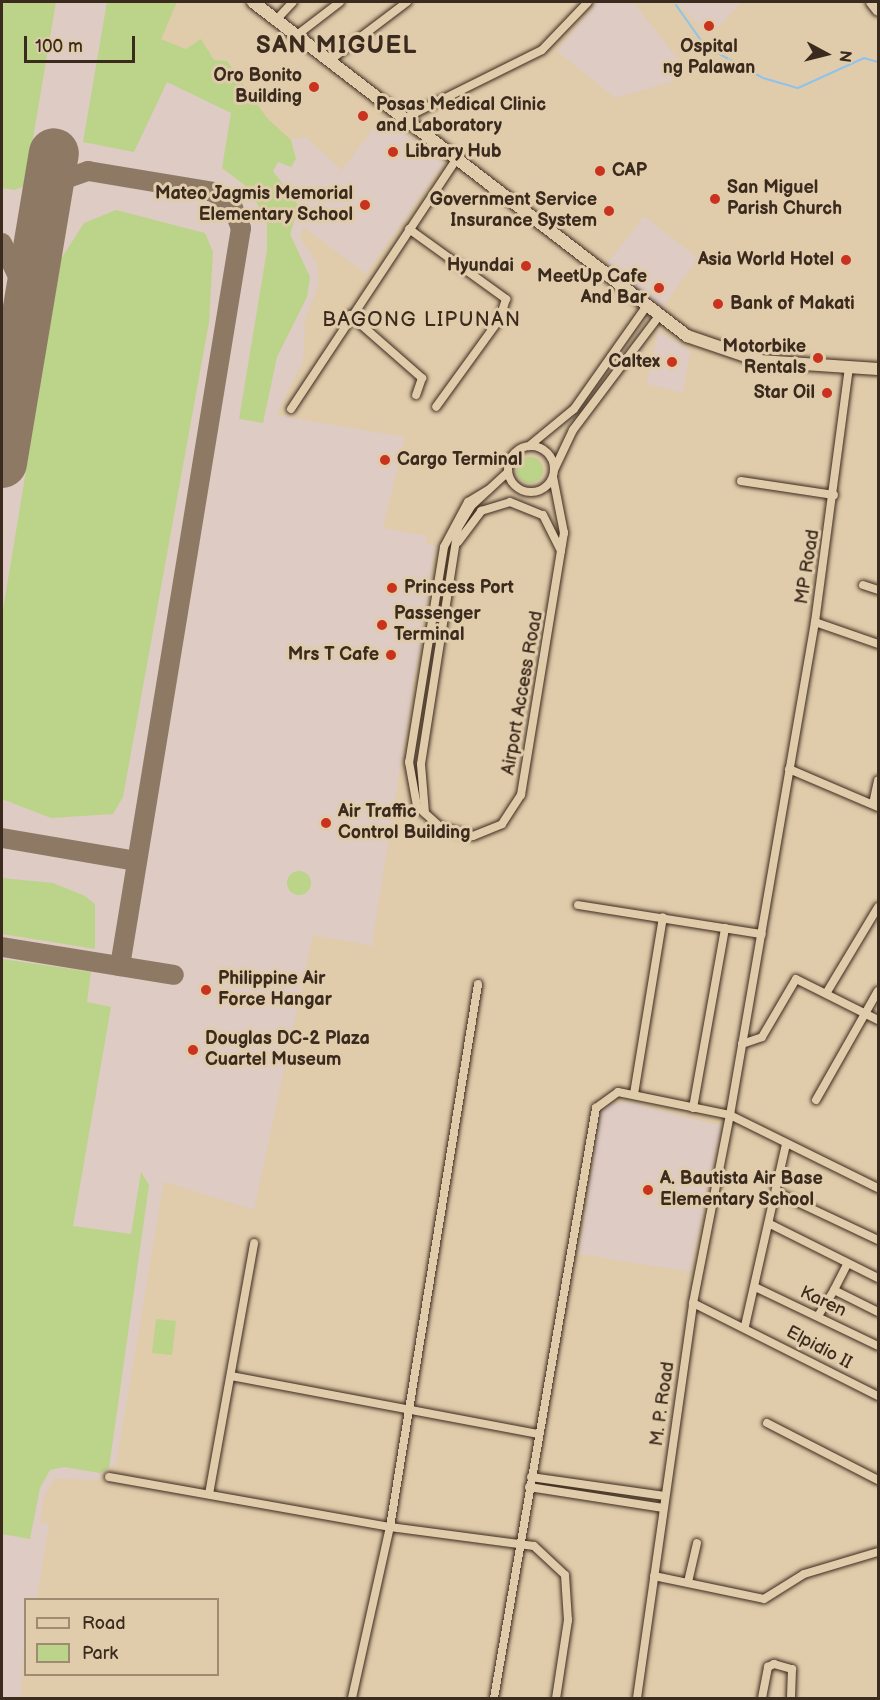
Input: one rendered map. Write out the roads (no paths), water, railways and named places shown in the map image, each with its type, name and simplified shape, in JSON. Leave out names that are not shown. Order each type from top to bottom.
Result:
[{"type":"main road","points":[[253,2],[659,316],[731,354],[879,369]]},
{"type":"main road","points":[[871,2],[879,11]]},
{"type":"street","points":[[277,19],[293,2]]},
{"type":"street","points":[[297,35],[340,2]]},
{"type":"street","points":[[329,61],[407,2]]},
{"type":"street","points":[[403,119],[542,50],[588,2]]},
{"type":"street","points":[[291,409],[350,315],[456,160]]},
{"type":"street","points":[[409,229],[506,299],[499,320],[436,407]]},
{"type":"street","points":[[646,307],[574,409],[528,446],[513,455],[508,472],[518,489],[532,492],[544,488],[569,435],[659,316]]},
{"type":"street","points":[[350,315],[422,378],[416,395]]},
{"type":"street","name":"MP Road","points":[[762,934],[815,622],[834,495],[849,367]]},
{"type":"street","points":[[528,446],[546,452],[553,473]]},
{"type":"street","name":"Airport Access Road","points":[[426,814],[420,796],[421,764],[461,522],[488,490],[508,472]]},
{"type":"street","name":"Airport Access Road","points":[[488,490],[473,496],[458,517],[439,570],[409,762],[410,792],[426,814],[446,830],[474,836],[502,824],[517,806],[562,555],[563,523],[553,473]]},
{"type":"street","points":[[741,481],[834,495]]},
{"type":"street","points":[[456,546],[482,511],[510,502],[543,515],[562,555]]},
{"type":"street","points":[[863,585],[879,590]]},
{"type":"street","points":[[815,622],[879,644]]},
{"type":"street","points":[[789,769],[876,805],[879,781]]},
{"type":"street","points":[[578,905],[762,934]]},
{"type":"street","points":[[827,992],[875,921],[879,907]]},
{"type":"street","points":[[634,1094],[663,917]]},
{"type":"street","points":[[693,1108],[725,928]]},
{"type":"street","name":"M. P. Road","points":[[637,1698],[693,1303],[730,1115],[762,934]]},
{"type":"street","points":[[742,1044],[762,1037],[796,979],[827,992],[879,1020]]},
{"type":"street","points":[[352,1698],[390,1527],[478,984]]},
{"type":"street","points":[[816,1100],[865,1012],[879,992]]},
{"type":"street","points":[[494,1698],[517,1547],[596,1108],[606,1097],[634,1094],[730,1115],[879,1188]]},
{"type":"street","points":[[745,1326],[770,1224],[786,1144]]},
{"type":"street","points":[[776,1192],[879,1240]]},
{"type":"street","points":[[770,1224],[879,1278]]},
{"type":"street","points":[[210,1494],[254,1243]]},
{"type":"street","points":[[818,1316],[848,1263]]},
{"type":"street","name":"Karen","points":[[755,1287],[879,1346]]},
{"type":"street","points":[[834,1290],[879,1312]]},
{"type":"street","name":"Elpidio II","points":[[693,1303],[745,1326],[879,1396]]},
{"type":"street","points":[[231,1376],[538,1434]]},
{"type":"street","points":[[767,1423],[879,1480]]},
{"type":"street","points":[[109,1477],[390,1527],[542,1551],[565,1575],[568,1620],[556,1698]]},
{"type":"street","points":[[531,1477],[665,1497]]},
{"type":"street","points":[[529,1487],[663,1508]]},
{"type":"street","points":[[688,1582],[697,1543]]},
{"type":"street","points":[[654,1576],[764,1599],[804,1574],[879,1552]]},
{"type":"street","points":[[762,1698],[768,1667],[774,1664],[792,1670],[791,1698]]},
{"type":"waterway","points":[[676,5],[705,46],[763,78],[798,88],[864,58],[878,62]]},
{"type":"place","name":"Ospital ng Palawan","points":[[709,26]]},
{"type":"place","name":"Oro Bonito Building","points":[[314,87]]},
{"type":"place","name":"Posas Medical Clinic and Laboratory","points":[[363,116]]},
{"type":"place","name":"Library Hub","points":[[393,152]]},
{"type":"place","name":"CAP","points":[[600,171]]},
{"type":"place","name":"San Miguel Parish Church","points":[[715,199]]},
{"type":"place","name":"Mateo Jagmis Memorial Elementary School","points":[[365,205]]},
{"type":"place","name":"Government Service Insurance System","points":[[609,211]]},
{"type":"place","name":"Asia World Hotel","points":[[846,260]]},
{"type":"place","name":"Hyundai","points":[[526,266]]},
{"type":"place","name":"MeetUp Cafe And Bar","points":[[659,288]]},
{"type":"place","name":"Bank of Makati","points":[[718,304]]},
{"type":"place","name":"Motorbike Rentals","points":[[818,358]]},
{"type":"place","name":"Caltex","points":[[672,362]]},
{"type":"place","name":"Star Oil","points":[[827,393]]},
{"type":"place","name":"Cargo Terminal","points":[[385,460]]},
{"type":"place","name":"Princess Port","points":[[392,588]]},
{"type":"place","name":"Passenger Terminal","points":[[382,625]]},
{"type":"place","name":"Mrs T Cafe","points":[[391,655]]},
{"type":"place","name":"Air Traffic Control Building","points":[[326,823]]},
{"type":"place","name":"Philippine Air Force Hangar","points":[[206,990]]},
{"type":"place","name":"Douglas DC-2 Plaza Cuartel Museum","points":[[193,1050]]},
{"type":"place","name":"A. Bautista Air Base Elementary School","points":[[648,1190]]},
{"type":"district","name":"SAN MIGUEL","points":[[337,46]]},
{"type":"district","name":"BAGONG LIPUNAN","points":[[422,320]]}]
